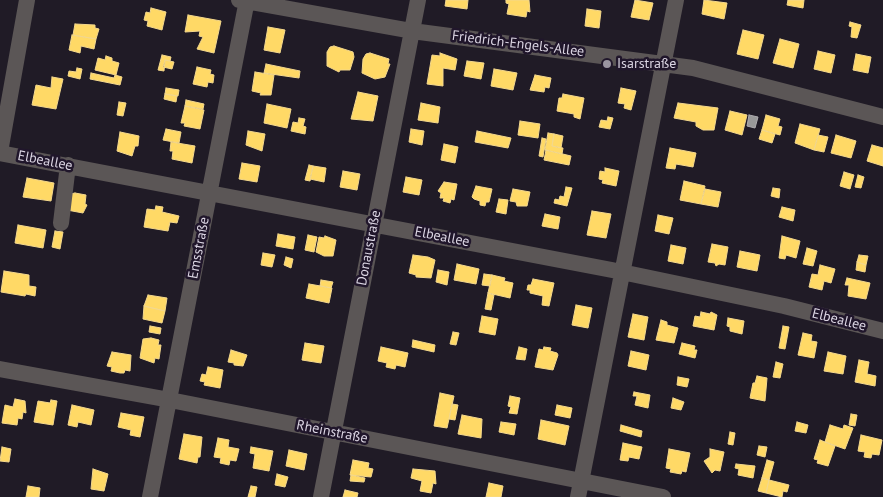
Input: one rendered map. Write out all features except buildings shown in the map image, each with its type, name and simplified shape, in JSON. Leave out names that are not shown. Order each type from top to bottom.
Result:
[{"type":"street","points":[[0,152],[27,0]]},
{"type":"street","name":"Donaustraße","points":[[321,497],[418,0]]},
{"type":"street","points":[[580,489],[624,273],[676,0]]},
{"type":"street","name":"Friedrich-Engels-Allee","points":[[244,1],[412,31],[693,68],[883,117]]},
{"type":"street","name":"Emsstraße","points":[[150,497],[170,400],[244,1]]},
{"type":"street","name":"Elbeallee","points":[[0,152],[624,273],[784,306],[883,331]]},
{"type":"street","points":[[60,223],[68,165]]},
{"type":"street","name":"Rheinstraße","points":[[0,369],[170,400],[333,433],[580,489],[663,497]]},
{"type":"place","name":"Isarstraße","points":[[607,64]]}]
